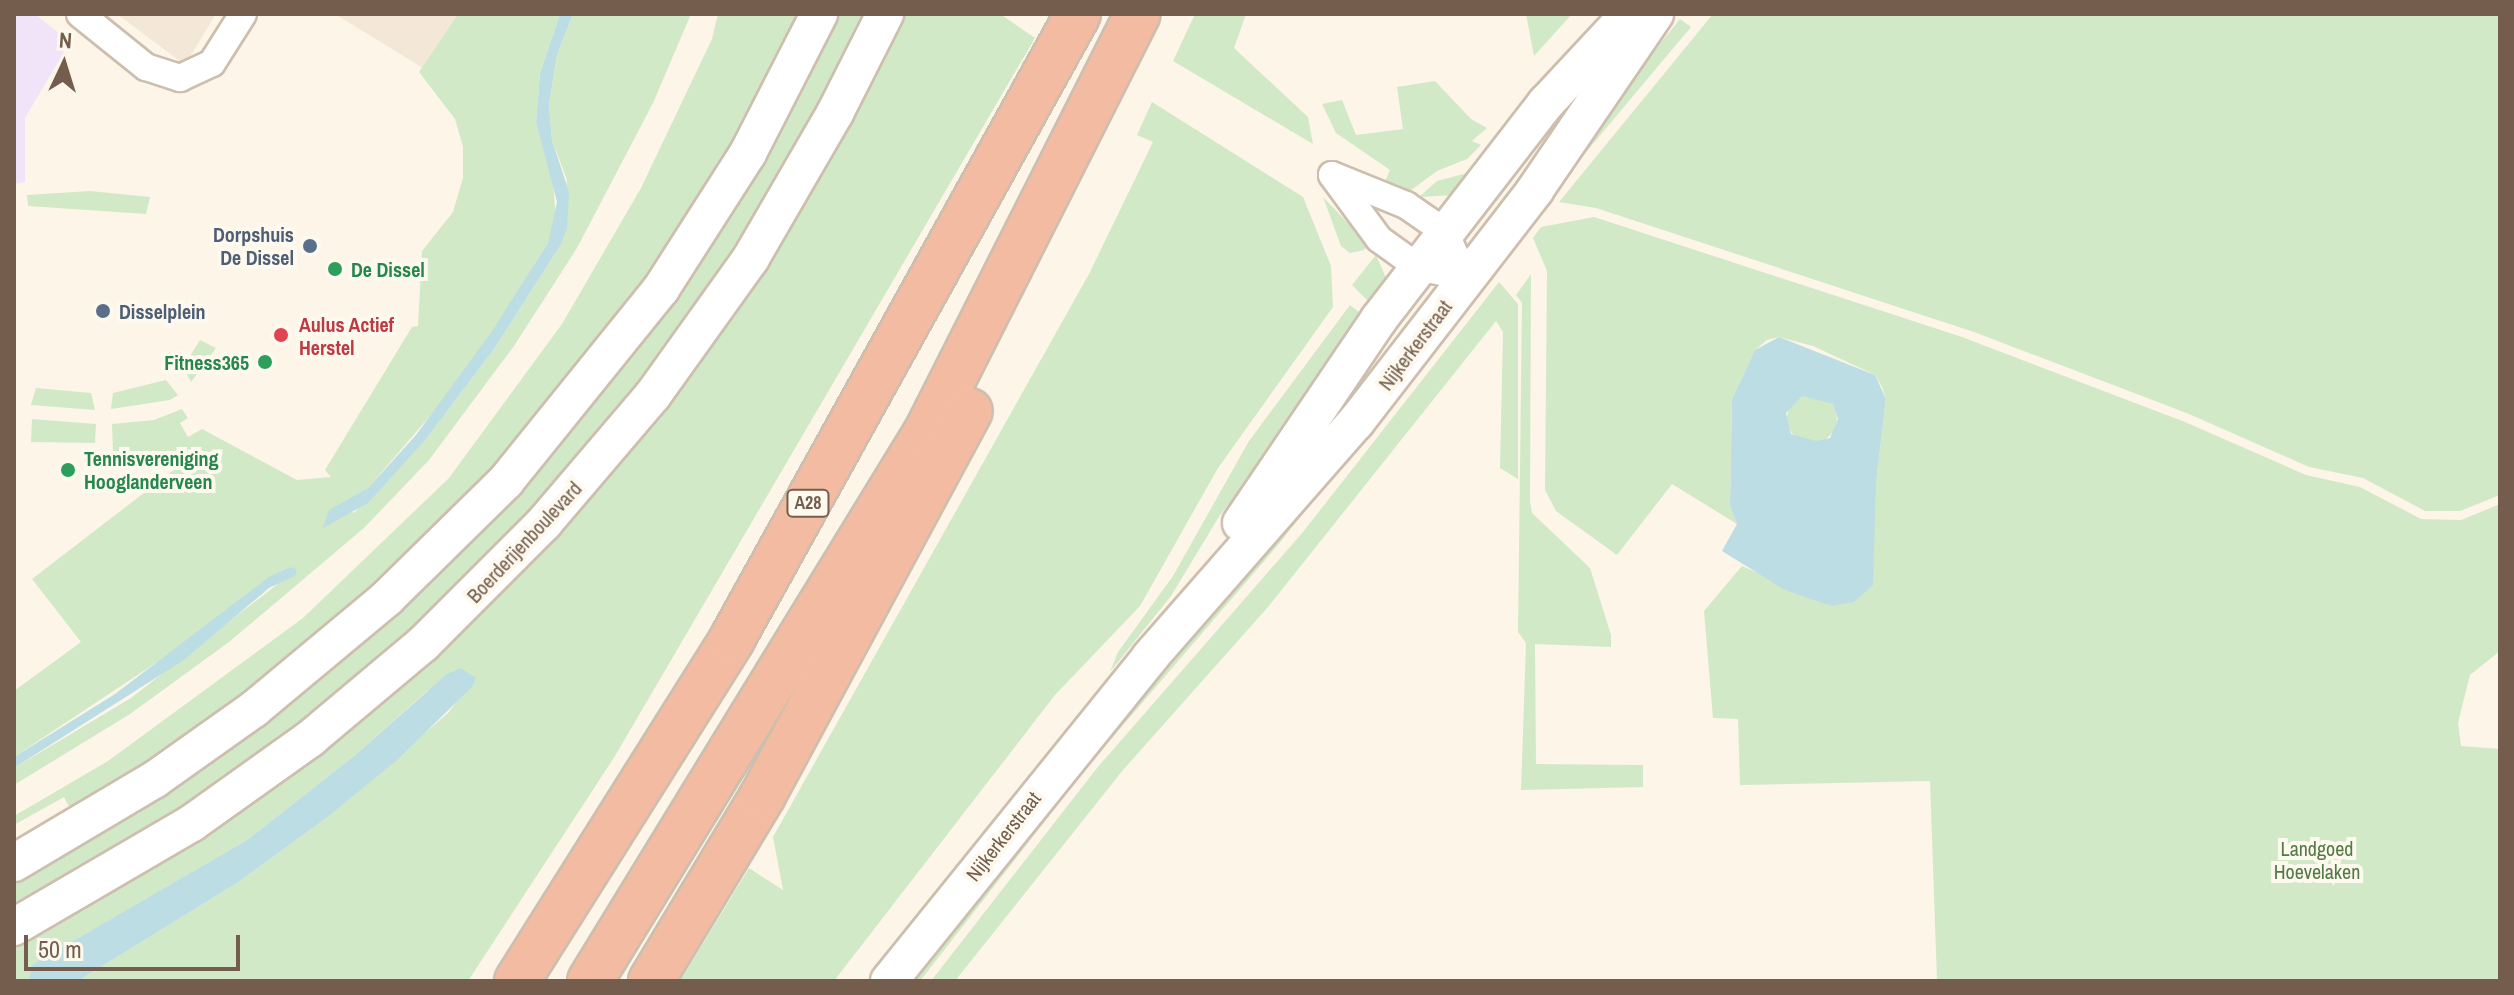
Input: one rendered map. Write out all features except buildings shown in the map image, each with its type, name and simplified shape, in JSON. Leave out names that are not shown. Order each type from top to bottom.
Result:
[{"type":"highway","name":"A28","points":[[517,981],[732,639],[1078,14]]},
{"type":"highway","points":[[590,981],[927,431],[1138,14]]},
{"type":"highway","points":[[651,981],[763,795],[916,520],[1122,105],[1152,14]]},
{"type":"main road","points":[[14,863],[154,780],[254,709],[387,598],[506,481],[661,289],[748,153],[819,14]]},
{"type":"main road","name":"Boerderijenboulevard","points":[[14,927],[180,831],[311,738],[423,644],[544,523],[653,395],[751,258],[835,113],[885,14]]},
{"type":"main road","name":"Nijkerkerstraat","points":[[1150,657],[1418,267],[1546,103],[1629,14]]},
{"type":"main road","name":"Nijkerkerstraat","points":[[889,981],[1150,657],[1356,422],[1535,190],[1655,14]]},
{"type":"street","points":[[80,14],[146,67],[180,78],[212,63],[243,14]]},
{"type":"street","points":[[1332,175],[1406,205],[1445,232],[1465,277],[1418,267],[1379,239],[1332,175]]},
{"type":"shaded area","points":[[14,14],[35,14],[70,42],[25,118],[25,182],[14,184]]},
{"type":"shaded area","points":[[117,14],[216,14],[185,65]]},
{"type":"shaded area","points":[[335,14],[499,14],[449,84]]},
{"type":"green space","points":[[458,14],[560,14],[540,73],[536,122],[553,181],[556,221],[548,243],[493,331],[435,410],[368,488],[341,504],[354,513],[427,438],[494,349],[560,246],[567,180],[552,140],[549,105],[557,55],[573,14],[691,14],[653,103],[577,248],[514,346],[429,460],[364,528],[229,642],[130,714],[14,785],[14,768],[131,698],[297,569],[14,757],[14,691],[81,642],[32,579],[192,456],[113,452],[112,424],[154,420],[182,409],[188,418],[180,423],[188,437],[202,429],[297,480],[331,477],[325,470],[412,327],[418,326],[422,251],[453,212],[463,178],[463,147],[455,119],[419,72]]},
{"type":"green space","points":[[718,14],[812,14],[730,169],[527,446],[242,709],[71,810],[64,797],[14,825],[14,816],[108,761],[303,618],[449,478],[562,324],[641,188],[712,39]]},
{"type":"green space","points":[[829,14],[877,14],[787,184],[594,455],[306,732],[14,919],[14,872],[43,856],[513,484]]},
{"type":"green space","points":[[894,14],[1000,14],[1035,38],[615,756],[468,981],[78,981],[237,883],[325,819],[448,713],[475,678],[427,691],[354,756],[247,840],[33,965],[29,981],[14,981],[14,937],[70,906],[549,528]]},
{"type":"green space","points":[[1195,14],[1246,14],[1234,48],[1308,117],[1313,144],[1173,61]]},
{"type":"green space","points":[[1526,14],[1572,14],[1534,56]]},
{"type":"green space","points":[[1713,14],[2500,14],[2500,495],[2460,511],[2425,511],[2363,478],[2309,467],[2189,414],[1974,332],[1596,208],[1559,202]]},
{"type":"green space","points":[[1680,19],[1691,27],[1550,195],[1610,105]]},
{"type":"green space","points":[[1435,81],[1471,119],[1487,128],[1472,141],[1481,145],[1467,159],[1437,171],[1406,194],[1384,184],[1390,170],[1336,133],[1322,104],[1342,100],[1356,135],[1403,129],[1397,87]]},
{"type":"green space","points":[[1152,102],[1303,197],[1331,266],[1333,307],[1218,468],[1140,606],[1055,695],[834,981],[680,981],[749,868],[783,890],[773,837],[1089,274],[1153,142],[1137,135]]},
{"type":"green space","points":[[1483,158],[1455,195],[1419,197],[1437,181],[1464,174]]},
{"type":"green space","points":[[90,191],[150,197],[146,214],[28,206],[27,195]]},
{"type":"green space","points":[[1323,197],[1369,245],[1364,250],[1350,253],[1341,246]]},
{"type":"green space","name":"Landgoed Hoevelaken","points":[[1594,217],[1962,337],[2185,422],[2306,475],[2360,487],[2421,519],[2461,520],[2500,504],[2500,651],[2470,675],[2458,723],[2461,746],[2500,749],[2500,981],[1937,981],[1930,781],[1740,785],[1738,719],[1713,718],[1704,611],[1742,566],[1831,606],[1876,483],[1886,399],[1882,387],[1875,375],[1813,346],[1779,337],[1767,340],[1755,350],[1732,399],[1730,506],[1737,524],[1672,484],[1617,555],[1556,511],[1545,490],[1547,271],[1533,238],[1541,227]]},
{"type":"green space","points":[[1376,255],[1387,280],[1375,308],[1352,285]]},
{"type":"green space","points":[[1531,274],[1532,513],[1590,568],[1611,635],[1611,647],[1535,644],[1536,764],[1643,765],[1643,787],[1521,790],[1526,643],[1518,632],[1522,303],[1516,295]]},
{"type":"green space","points":[[1499,282],[1518,304],[1518,479],[1500,468],[1503,332],[1496,321],[1268,607],[1123,770],[955,981],[931,981],[1097,768],[1303,532]]},
{"type":"green space","points":[[1350,305],[1368,319],[1317,395],[1220,515],[1171,596],[1110,672],[1118,652],[1173,576],[1249,441]]},
{"type":"green space","points":[[200,340],[216,348],[191,382],[183,367]]},
{"type":"green space","points":[[1423,362],[1278,545],[1093,760],[920,981],[910,981],[1086,756]]},
{"type":"green space","points":[[166,380],[178,395],[170,400],[111,409],[113,393]]},
{"type":"green space","points":[[36,388],[91,393],[95,410],[31,405]]},
{"type":"green space","points":[[1812,393],[1830,400],[1837,418],[1830,436],[1812,443],[1794,436],[1787,418],[1794,400]]},
{"type":"green space","points":[[32,419],[96,424],[95,443],[31,442]]},
{"type":"water","points":[[560,14],[573,14],[557,55],[549,105],[552,140],[569,192],[567,229],[560,246],[494,349],[427,438],[368,503],[323,528],[329,510],[368,488],[416,435],[492,331],[548,243],[557,202],[536,122],[540,73]]},
{"type":"water","points":[[1779,337],[1875,375],[1886,399],[1876,483],[1873,585],[1854,602],[1831,606],[1785,590],[1722,551],[1737,524],[1730,506],[1732,399],[1755,350]],"holes":[[[1802,396],[1833,404],[1838,419],[1830,438],[1816,441],[1791,434],[1786,413]]]},
{"type":"water","points":[[291,567],[297,570],[295,576],[269,588],[184,660],[14,768],[14,757],[115,694],[270,576]]},
{"type":"water","points":[[461,668],[476,678],[472,687],[396,761],[325,819],[237,883],[78,981],[29,981],[32,965],[247,840],[354,756],[447,674]]},
{"type":"place","name":"Dorpshuis De Dissel","points":[[310,246]]},
{"type":"place","name":"De Dissel","points":[[335,269]]},
{"type":"place","name":"Disselplein","points":[[103,311]]},
{"type":"place","name":"Aulus Actief Herstel","points":[[281,335]]},
{"type":"place","name":"Fitness365","points":[[265,362]]},
{"type":"place","name":"Tennisvereniging Hooglanderveen","points":[[68,470]]}]
